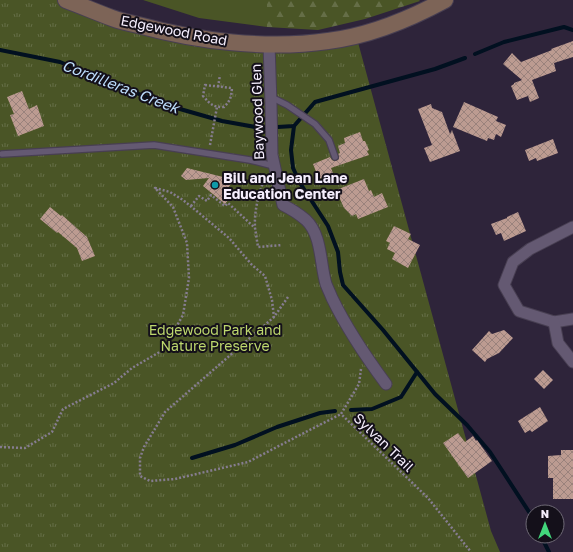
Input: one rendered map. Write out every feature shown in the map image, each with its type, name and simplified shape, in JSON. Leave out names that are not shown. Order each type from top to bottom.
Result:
[{"type":"main road","name":"Edgewood Road","points":[[66,0],[113,18],[156,30],[191,37],[231,42],[269,44],[300,44],[356,36],[409,18],[444,0]]},
{"type":"main road","points":[[95,0],[191,37]]},
{"type":"street","name":"Baywood Glen","points":[[269,44],[272,162],[283,205],[306,220],[312,228],[318,243],[326,283],[338,311],[365,355],[386,384]]},
{"type":"street","points":[[573,227],[530,249],[513,262],[504,285],[519,311],[554,322],[573,318]]},
{"type":"street","points":[[554,322],[558,343],[573,362]]},
{"type":"lane","points":[[271,100],[287,105],[315,124],[329,140],[335,158]]},
{"type":"lane","points":[[2,154],[154,145],[272,162]]},
{"type":"path","points":[[218,87],[220,75]]},
{"type":"path","points":[[205,85],[218,87],[232,88],[231,98],[224,107],[211,105],[203,96],[205,85]]},
{"type":"path","points":[[210,144],[217,107]]},
{"type":"path","points":[[272,162],[258,197],[255,213],[255,228],[258,247],[282,245]]},
{"type":"path","points":[[0,447],[25,448],[52,432],[63,408],[114,383],[132,368],[163,350],[183,315],[189,278],[187,244],[173,207],[155,188],[170,192],[191,206],[229,238],[252,265],[265,276],[272,300],[274,317]]},
{"type":"path","points":[[191,206],[199,196],[207,201],[211,195],[225,206],[228,203],[255,228]]},
{"type":"path","points":[[288,297],[274,317],[165,412],[144,447],[140,458],[140,476],[150,481],[175,479],[248,462],[341,414]]},
{"type":"path","name":"Sylvan Trail","points":[[360,366],[361,371],[359,384],[341,414],[428,498],[471,552]]},
{"type":"green space","name":"Edgewood Park and Nature Preserve","points":[[0,0],[66,0],[231,42],[356,35],[491,531],[500,552],[0,552]]},
{"type":"green space","points":[[143,0],[267,0],[267,27],[199,18]]},
{"type":"green space","points":[[267,0],[420,1],[365,19],[318,30],[267,27]]},
{"type":"building","points":[[573,41],[573,57],[554,63],[556,71],[532,80],[539,98],[530,102],[528,96],[517,100],[511,86],[522,80],[503,64],[512,53],[521,62]]},
{"type":"building","points":[[22,91],[29,109],[37,105],[44,126],[18,136],[10,115],[14,114],[7,97]]},
{"type":"building","points":[[464,102],[498,117],[496,121],[506,125],[501,137],[496,134],[494,140],[488,138],[487,141],[453,127]]},
{"type":"building","points":[[431,104],[432,108],[442,112],[450,134],[452,130],[460,151],[430,162],[424,148],[432,145],[418,109]]},
{"type":"building","points":[[360,132],[363,141],[365,141],[369,150],[367,151],[369,155],[331,168],[333,173],[319,179],[313,164],[330,157],[334,161],[338,160],[338,154],[340,153],[338,146],[345,143],[344,138]]},
{"type":"building","points":[[553,139],[558,153],[537,161],[536,158],[529,161],[525,150]]},
{"type":"building","name":"Bill and Jean Lane Education Center","points":[[187,168],[223,177],[231,184],[228,188],[234,192],[225,204],[203,186],[209,178],[186,180],[181,176]]},
{"type":"building","points":[[364,179],[369,191],[371,190],[374,197],[382,193],[388,207],[358,219],[356,214],[352,216],[344,208],[336,190]]},
{"type":"building","points":[[50,207],[61,216],[62,215],[87,237],[95,256],[82,261],[77,248],[40,219]]},
{"type":"building","points":[[518,212],[526,231],[504,241],[501,233],[496,235],[491,224]]},
{"type":"building","points":[[394,226],[411,234],[408,239],[420,245],[408,268],[392,259],[395,253],[387,249],[390,243],[386,241]]},
{"type":"building","points":[[504,330],[513,338],[499,353],[487,359],[485,362],[472,350],[489,331],[492,334]]},
{"type":"building","points":[[543,370],[553,380],[544,389],[534,379]]},
{"type":"building","points":[[540,407],[548,421],[532,432],[530,430],[525,433],[518,421]]},
{"type":"building","points":[[458,433],[465,442],[473,436],[492,461],[468,478],[443,443]]},
{"type":"building","points":[[561,450],[573,450],[573,499],[553,499],[553,478],[548,478],[548,456],[561,455]]},
{"type":"waterway","name":"Cordilleras Creek","points":[[475,54],[504,42],[564,27],[573,30]]},
{"type":"waterway","name":"Cordilleras Creek","points":[[0,50],[60,62],[166,105],[222,121],[261,128],[294,126],[315,102],[435,69],[465,58]]},
{"type":"waterway","points":[[294,126],[291,150],[293,168],[300,183],[328,226],[338,252],[343,285],[383,330],[435,394],[467,425],[490,452],[525,506]]},
{"type":"waterway","points":[[351,410],[372,409],[401,397],[417,372]]},
{"type":"waterway","points":[[192,458],[235,445],[277,427],[320,413],[335,411]]},
{"type":"waterway","points":[[545,544],[549,552]]},
{"type":"place","name":"Bill and Jean Lane Education Center","points":[[215,185]]}]
